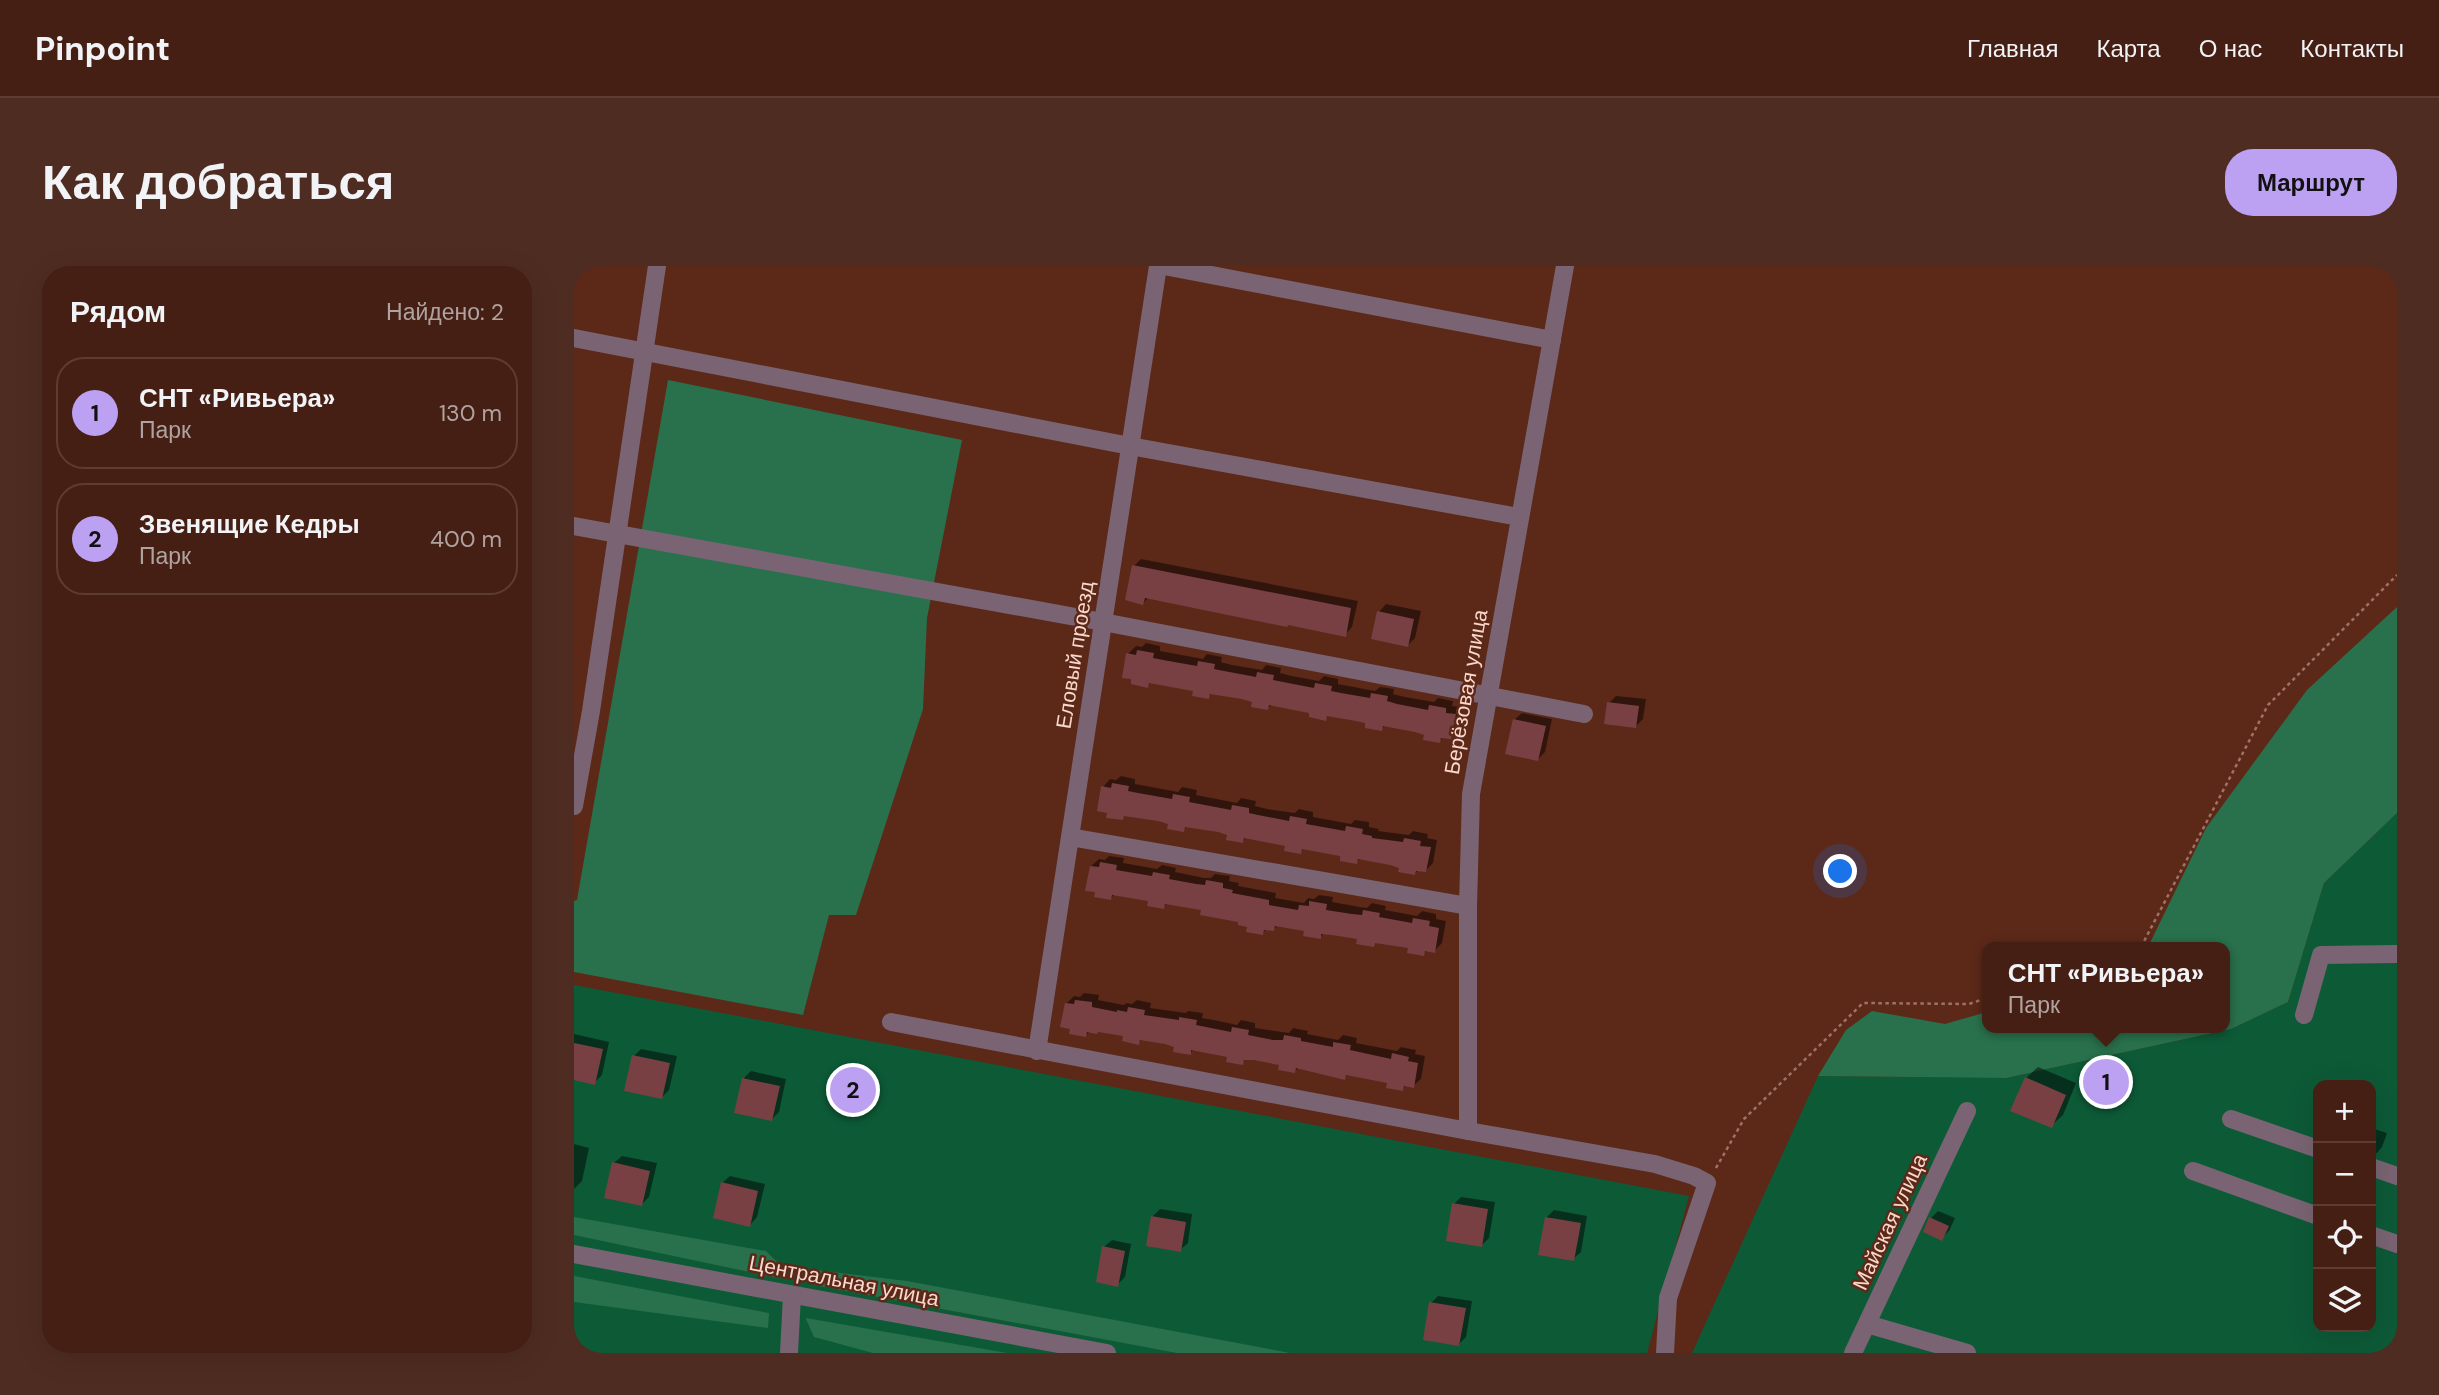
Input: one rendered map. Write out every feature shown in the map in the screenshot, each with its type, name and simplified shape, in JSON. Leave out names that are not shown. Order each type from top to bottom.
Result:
[{"type":"street","points":[[574,806],[582,709],[618,534],[657,266]]},
{"type":"street","name":"Еловый проезд","points":[[1037,1051],[1158,266]]},
{"type":"street","points":[[1164,266],[1552,340]]},
{"type":"street","name":"Берёзовая улица","points":[[1468,1132],[1471,794],[1565,266]]},
{"type":"street","points":[[574,338],[1130,446],[1519,517]]},
{"type":"street","points":[[574,526],[1103,622],[1584,714]]},
{"type":"street","points":[[1070,837],[1468,906]]},
{"type":"street","points":[[2304,1015],[2321,955],[2397,954]]},
{"type":"street","points":[[891,1022],[1468,1132],[1655,1164],[1694,1176],[1707,1183],[1668,1298],[1665,1353]]},
{"type":"street","name":"Майская улица","points":[[1853,1353],[1967,1111]]},
{"type":"street","points":[[2231,1119],[2313,1147]]},
{"type":"street","points":[[2376,1169],[2397,1176]]},
{"type":"street","points":[[2193,1171],[2313,1214]]},
{"type":"street","points":[[2376,1237],[2397,1244]]},
{"type":"street","name":"Центральная улица","points":[[574,1254],[1107,1353]]},
{"type":"street","points":[[789,1353],[792,1295]]},
{"type":"street","points":[[1867,1324],[1967,1353]]},
{"type":"path","points":[[2144,942],[2268,705],[2397,575]]},
{"type":"path","points":[[1707,1183],[1744,1119],[1863,1003],[1969,1004],[1982,1000]]},
{"type":"green space","points":[[668,380],[962,440],[927,618],[923,709],[856,915],[829,915],[803,1015],[574,972],[574,901],[577,900]]},
{"type":"green space","points":[[2397,607],[2397,813],[2324,883],[2288,1002],[2230,1029],[2230,942],[2150,942],[2206,828],[2307,690]]},
{"type":"green space","points":[[2397,813],[2397,1353],[1692,1353],[1818,1076],[2006,1078],[2213,1033],[2230,1033],[2231,1029],[2288,1002],[2324,883]]},
{"type":"green space","points":[[574,985],[1689,1196],[1647,1353],[574,1353]]},
{"type":"green space","points":[[1872,1011],[1945,1024],[1982,1013],[1982,1033],[2213,1033],[2006,1078],[1818,1076],[1846,1030]]},
{"type":"green space","points":[[574,1217],[766,1251],[779,1264],[778,1278],[574,1235]]},
{"type":"green space","points":[[808,1269],[907,1281],[1290,1353],[1177,1353],[814,1285]]},
{"type":"green space","points":[[574,1276],[769,1313],[768,1328],[574,1302]]},
{"type":"green space","points":[[806,1318],[1007,1353],[873,1353],[814,1337]]},
{"type":"building","points":[[1132,565],[1351,608],[1346,637],[1145,598],[1143,605],[1125,600]]},
{"type":"building","points":[[1377,611],[1414,619],[1408,647],[1371,639]]},
{"type":"building","points":[[1137,650],[1154,653],[1153,658],[1197,666],[1198,661],[1215,664],[1214,669],[1256,677],[1257,672],[1274,675],[1273,680],[1314,688],[1315,683],[1332,686],[1331,691],[1341,693],[1370,698],[1371,693],[1388,696],[1387,701],[1428,710],[1429,705],[1446,708],[1446,713],[1456,714],[1451,739],[1441,738],[1440,743],[1423,740],[1424,735],[1415,732],[1383,726],[1382,731],[1365,728],[1365,723],[1327,716],[1326,721],[1309,717],[1309,713],[1269,705],[1268,710],[1251,707],[1252,702],[1242,699],[1210,694],[1209,699],[1192,696],[1193,691],[1149,683],[1148,688],[1131,684],[1131,679],[1122,678],[1126,653],[1136,655]]},
{"type":"building","points":[[1607,702],[1639,706],[1636,728],[1604,724]]},
{"type":"building","points":[[1513,719],[1546,726],[1538,761],[1505,754]]},
{"type":"building","points":[[1112,783],[1129,786],[1128,791],[1172,799],[1173,794],[1190,797],[1189,802],[1231,810],[1232,805],[1249,808],[1249,813],[1289,821],[1290,816],[1307,819],[1306,824],[1345,831],[1346,826],[1363,829],[1362,834],[1372,838],[1421,841],[1420,846],[1431,847],[1426,872],[1416,871],[1415,875],[1398,872],[1399,868],[1390,865],[1358,859],[1357,864],[1340,861],[1340,856],[1302,849],[1301,854],[1284,851],[1285,846],[1244,838],[1243,843],[1226,840],[1227,835],[1218,832],[1185,827],[1184,832],[1167,829],[1168,824],[1158,821],[1124,816],[1123,820],[1106,818],[1107,813],[1097,811],[1101,786],[1111,788]]},
{"type":"building","points":[[1100,862],[1117,865],[1116,870],[1152,876],[1153,872],[1170,875],[1169,879],[1196,884],[1205,885],[1206,880],[1223,883],[1223,888],[1233,890],[1232,893],[1269,900],[1269,905],[1298,910],[1299,905],[1309,906],[1309,901],[1327,904],[1326,910],[1362,915],[1363,910],[1380,913],[1379,917],[1412,923],[1413,918],[1430,921],[1429,926],[1439,928],[1435,953],[1425,951],[1424,956],[1407,953],[1408,948],[1375,943],[1374,947],[1356,944],[1357,939],[1332,935],[1321,934],[1321,939],[1303,936],[1304,931],[1275,926],[1274,931],[1264,930],[1263,935],[1246,932],[1247,927],[1238,925],[1238,922],[1200,915],[1201,910],[1165,904],[1164,909],[1147,906],[1148,901],[1112,895],[1111,900],[1094,897],[1095,892],[1085,891],[1090,866],[1099,867]]},
{"type":"building","points":[[1075,1000],[1092,1002],[1092,1007],[1117,1012],[1127,1012],[1128,1007],[1145,1010],[1144,1015],[1197,1020],[1196,1025],[1231,1032],[1232,1027],[1249,1030],[1248,1035],[1273,1040],[1283,1040],[1284,1035],[1333,1047],[1333,1042],[1351,1045],[1350,1050],[1391,1059],[1392,1053],[1409,1057],[1408,1061],[1418,1063],[1414,1088],[1404,1086],[1403,1091],[1386,1088],[1387,1083],[1346,1075],[1345,1080],[1296,1068],[1295,1073],[1278,1070],[1279,1065],[1254,1060],[1244,1060],[1243,1065],[1226,1062],[1227,1057],[1191,1050],[1191,1055],[1173,1052],[1174,1047],[1165,1044],[1140,1040],[1139,1045],[1122,1041],[1123,1036],[1098,1032],[1087,1032],[1086,1037],[1069,1034],[1070,1029],[1060,1027],[1065,1003],[1074,1004]]},
{"type":"building","points":[[574,1043],[603,1049],[595,1085],[574,1080]]},
{"type":"building","points":[[632,1055],[670,1063],[662,1099],[624,1091]]},
{"type":"building","points":[[2025,1077],[2066,1095],[2052,1128],[2010,1111]]},
{"type":"building","points":[[742,1078],[780,1086],[772,1121],[734,1113]]},
{"type":"building","points":[[612,1162],[650,1171],[642,1206],[604,1198]]},
{"type":"building","points":[[721,1182],[758,1191],[750,1227],[713,1218]]},
{"type":"building","points":[[1452,1203],[1488,1209],[1482,1247],[1446,1241]]},
{"type":"building","points":[[1151,1216],[1186,1222],[1181,1252],[1146,1246]]},
{"type":"building","points":[[1545,1217],[1581,1223],[1574,1261],[1538,1255]]},
{"type":"building","points":[[1929,1217],[1949,1226],[1942,1241],[1923,1232]]},
{"type":"building","points":[[1102,1246],[1125,1251],[1118,1287],[1096,1282]]},
{"type":"building","points":[[1429,1302],[1466,1308],[1459,1346],[1423,1340]]},
{"type":"place","name":"СНТ «Ривьера»","points":[[2106,1082]]},
{"type":"place","name":"Звенящие Кедры","points":[[853,1090]]}]
